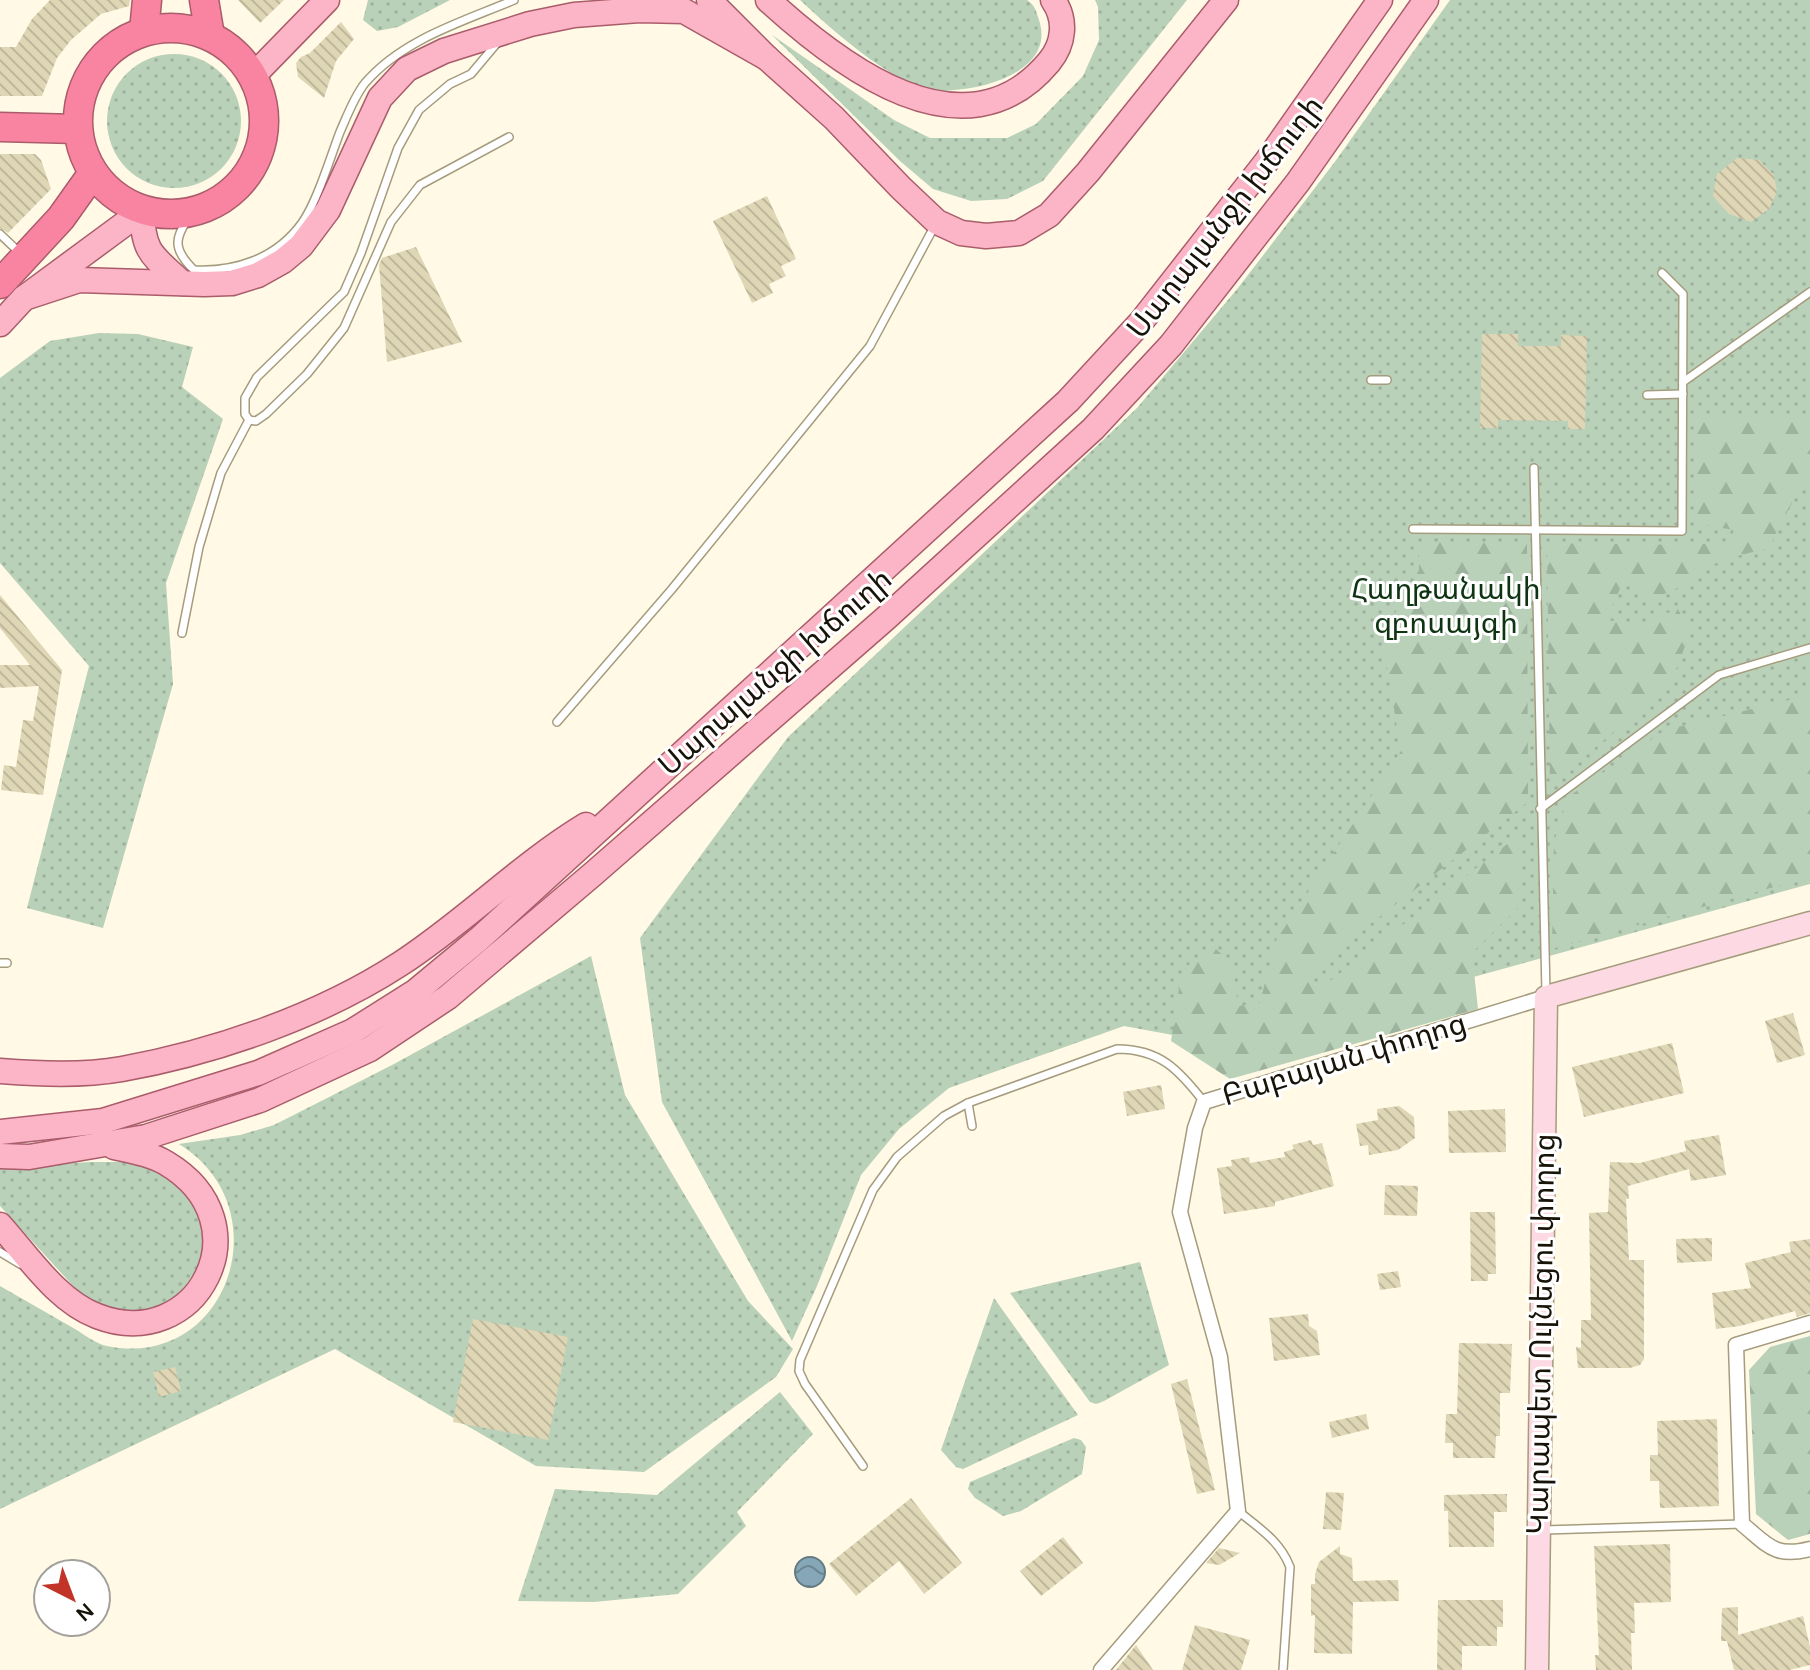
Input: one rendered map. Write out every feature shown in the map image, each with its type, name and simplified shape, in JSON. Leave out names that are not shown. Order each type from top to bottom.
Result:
[{"type":"highway","points":[[144,31],[147,0]]},
{"type":"highway","points":[[204,0],[210,36]]},
{"type":"highway","points":[[171,28],[210,36],[235,53],[253,76],[264,114],[259,153],[246,176],[228,195],[192,212],[166,214],[142,211],[102,185],[93,173],[82,152],[77,129],[81,95],[97,64],[123,41],[144,31],[171,28]]},
{"type":"highway","points":[[0,127],[77,129]]},
{"type":"highway","points":[[12,291],[25,258],[61,218],[93,173]]},
{"type":"main road","points":[[253,76],[327,0]]},
{"type":"main road","points":[[709,0],[834,118],[937,222],[961,233],[986,236],[1019,233],[1049,215],[1088,172],[1226,0]]},
{"type":"main road","points":[[768,0],[833,55],[894,92],[947,106],[974,105],[997,99],[1017,90],[1039,74],[1059,50],[1063,27],[1053,0]]},
{"type":"main road","name":"Սարալանջի խճուղի","points":[[0,1132],[103,1121],[258,1073],[353,1031],[415,992],[479,939],[1068,401],[1141,322],[1267,161],[1380,0]]},
{"type":"main road","name":"Սարալանջի խճուղի","points":[[0,1156],[29,1157],[146,1137],[260,1100],[370,1049],[448,997],[886,618],[1093,429],[1171,345],[1298,182],[1426,0]]},
{"type":"main road","points":[[12,291],[79,280],[232,283],[258,275],[301,246],[328,210],[380,98],[407,69],[444,51],[530,24],[584,8],[684,11],[767,58]]},
{"type":"main road","points":[[142,211],[142,233],[148,252],[182,283]]},
{"type":"main road","points":[[0,324],[12,291],[142,211]]},
{"type":"main road","points":[[0,1071],[46,1075],[120,1069],[210,1048],[350,994],[402,963],[557,843],[631,799]]},
{"type":"main road","points":[[0,1225],[49,1281],[74,1303],[97,1317],[140,1322],[168,1315],[185,1304],[200,1288],[213,1265],[217,1242],[215,1223],[206,1204],[190,1182],[173,1167],[155,1158],[104,1145]]},
{"type":"street","name":"Բաբայան փողոց","points":[[1238,1511],[1220,1357],[1180,1212],[1195,1128],[1204,1102],[1546,997],[1810,923]]},
{"type":"street","name":"Կարապետ Ուլնեցու փողոց","points":[[1537,1670],[1546,997]]},
{"type":"street","points":[[1810,1323],[1736,1345],[1742,1524],[1774,1549],[1790,1554],[1810,1549]]},
{"type":"street","points":[[1101,1670],[1238,1511]]},
{"type":"lane","points":[[192,212],[178,236],[177,247],[184,261],[194,270],[235,268],[272,251],[303,222],[363,85],[388,61],[422,39],[514,0]]},
{"type":"lane","points":[[506,32],[471,74],[450,84],[419,110],[398,148],[344,292],[257,377],[245,398],[245,414],[249,420],[256,421],[266,414],[307,374],[344,328],[391,222],[420,185],[509,137]]},
{"type":"lane","points":[[557,722],[682,577],[870,346],[937,222]]},
{"type":"lane","points":[[0,234],[25,258]]},
{"type":"lane","points":[[1413,529],[1682,531],[1683,294],[1662,273]]},
{"type":"lane","points":[[1683,382],[1810,292]]},
{"type":"lane","points":[[1371,380],[1387,380]]},
{"type":"lane","points":[[1647,395],[1683,394]]},
{"type":"lane","points":[[182,633],[199,547],[221,473],[249,420]]},
{"type":"lane","points":[[1534,468],[1546,997]]},
{"type":"lane","points":[[1540,809],[1719,675],[1810,648]]},
{"type":"lane","points":[[863,1466],[805,1384],[799,1371],[800,1360],[873,1190],[897,1157],[944,1116],[968,1103],[1117,1049],[1136,1049],[1174,1067],[1204,1102]]},
{"type":"lane","points":[[968,1103],[972,1126]]},
{"type":"lane","points":[[0,1252],[49,1281]]},
{"type":"lane","points":[[1238,1511],[1275,1541],[1290,1567],[1283,1670]]},
{"type":"lane","points":[[1538,1530],[1742,1524]]},
{"type":"green space","points":[[368,0],[450,0],[398,27],[377,31],[363,20]]},
{"type":"green space","points":[[800,0],[1027,0],[1036,11],[1041,37],[1038,51],[1029,63],[1001,80],[933,92],[913,85],[878,65]]},
{"type":"green space","points":[[1095,0],[1187,0],[1043,181],[1007,199],[971,201],[933,189],[900,161],[772,35],[894,120],[930,138],[1007,138],[1036,124],[1083,76],[1099,40]]},
{"type":"green space","name":"Հաղթանակի զբոսայգի","points":[[1450,0],[1810,0],[1810,884],[1227,1045],[1124,1026],[949,1088],[899,1129],[861,1175],[792,1341],[662,1102],[640,938],[788,737],[1137,408],[1238,288],[1334,163]]},
{"type":"green space","points":[[174,54],[200,59],[222,73],[236,95],[241,121],[236,147],[222,169],[200,183],[174,188],[148,183],[126,169],[112,147],[107,121],[112,95],[126,73],[148,59]]},
{"type":"green space","points":[[99,333],[138,334],[193,347],[182,387],[223,419],[166,583],[173,684],[103,928],[27,908],[89,666],[0,563],[0,378],[50,341]]},
{"type":"green space","points":[[1696,415],[1810,415],[1810,485],[1795,497],[1769,548],[1721,560],[1680,587],[1650,600],[1624,580],[1606,620],[1639,624],[1678,609],[1690,633],[1671,683],[1550,786],[1547,543],[1694,545],[1730,541],[1734,530],[1694,523]]},
{"type":"green space","points":[[1419,542],[1527,543],[1528,802],[1320,963],[1310,978],[1314,987],[1321,988],[1519,835],[1519,907],[1472,953],[1478,1009],[1230,1079],[1171,1041],[1182,969],[1215,948],[1233,965],[1238,1006],[1260,1003],[1275,942],[1401,751],[1382,637],[1419,570]]},
{"type":"green space","points":[[1810,695],[1810,877],[1552,949],[1554,842],[1568,797],[1665,730]]},
{"type":"green space","points":[[591,956],[625,1095],[748,1301],[793,1349],[776,1377],[644,1472],[536,1466],[335,1349],[0,1509],[0,1286],[103,1345],[149,1347],[184,1334],[210,1310],[227,1278],[234,1243],[229,1206],[211,1172],[179,1144],[240,1135],[274,1125],[394,1064]]},
{"type":"green space","points":[[136,1162],[159,1168],[199,1209],[204,1244],[199,1267],[178,1295],[158,1307],[123,1313],[85,1299],[0,1206],[0,1167]]},
{"type":"green space","points":[[1140,1262],[1169,1365],[1104,1401],[1096,1404],[1090,1402],[1010,1293]]},
{"type":"green space","points":[[994,1298],[1078,1415],[963,1469],[956,1467],[941,1450]]},
{"type":"green space","points":[[1810,1336],[1810,1534],[1788,1540],[1756,1514],[1749,1370],[1770,1347]]},
{"type":"green space","points":[[780,1392],[813,1434],[737,1512],[746,1526],[678,1594],[594,1602],[518,1601],[555,1489],[657,1495]]},
{"type":"green space","points":[[1074,1438],[1081,1440],[1086,1447],[1082,1474],[1021,1511],[1003,1516],[975,1498],[968,1489],[970,1482]]},
{"type":"water","points":[[810,1557],[821,1561],[825,1572],[821,1583],[810,1587],[799,1583],[795,1572],[799,1561]]},
{"type":"building","points":[[50,0],[130,0],[129,6],[101,14],[71,40],[57,58],[42,96],[0,96],[0,47],[16,47],[32,19]]},
{"type":"building","points":[[238,0],[284,0],[260,23]]},
{"type":"building","points":[[341,22],[354,39],[336,61],[324,98],[298,77],[296,63]]},
{"type":"building","points":[[0,154],[35,154],[41,160],[51,189],[8,233],[0,228]]},
{"type":"building","points":[[1737,158],[1759,160],[1774,175],[1777,192],[1769,209],[1751,222],[1729,214],[1713,196],[1717,174]]},
{"type":"building","points":[[767,196],[796,259],[781,266],[786,276],[769,284],[773,293],[752,303],[713,221]]},
{"type":"building","points":[[416,247],[462,342],[387,362],[379,265],[382,258]]},
{"type":"building","points":[[1482,334],[1518,334],[1518,346],[1561,346],[1561,335],[1587,336],[1585,429],[1568,429],[1568,421],[1498,420],[1498,428],[1480,428]]},
{"type":"building","points":[[0,595],[62,670],[43,795],[1,790],[4,765],[16,767],[23,720],[33,721],[39,686],[0,688],[0,665],[30,665],[0,628]]},
{"type":"building","points":[[1793,1013],[1805,1055],[1777,1063],[1765,1021]]},
{"type":"building","points":[[1672,1043],[1684,1093],[1584,1117],[1572,1067]]},
{"type":"building","points":[[1161,1085],[1165,1109],[1127,1116],[1123,1092]]},
{"type":"building","points":[[1399,1106],[1414,1117],[1415,1138],[1398,1150],[1369,1155],[1368,1145],[1360,1146],[1356,1124],[1378,1120],[1377,1109]]},
{"type":"building","points":[[1505,1109],[1506,1152],[1449,1153],[1448,1111]]},
{"type":"building","points":[[1719,1135],[1726,1175],[1691,1181],[1689,1169],[1628,1186],[1629,1260],[1644,1260],[1644,1359],[1640,1365],[1630,1368],[1578,1368],[1576,1347],[1581,1348],[1581,1320],[1591,1320],[1589,1213],[1608,1212],[1610,1162],[1640,1163],[1686,1151],[1684,1141]]},
{"type":"building","points":[[1311,1140],[1313,1145],[1322,1143],[1334,1186],[1275,1202],[1275,1206],[1224,1214],[1217,1168],[1232,1166],[1231,1160],[1249,1157],[1250,1163],[1285,1157],[1284,1152],[1294,1149],[1292,1145]]},
{"type":"building","points":[[1385,1185],[1418,1186],[1417,1216],[1384,1215]]},
{"type":"building","points":[[1470,1212],[1495,1212],[1496,1274],[1488,1274],[1488,1281],[1471,1281]]},
{"type":"building","points":[[1712,1238],[1712,1261],[1677,1263],[1676,1239]]},
{"type":"building","points":[[1810,1239],[1810,1313],[1797,1317],[1795,1311],[1740,1326],[1716,1329],[1712,1293],[1751,1288],[1745,1263],[1791,1252],[1789,1242]]},
{"type":"building","points":[[1398,1271],[1401,1287],[1380,1290],[1377,1274]]},
{"type":"building","points":[[1308,1314],[1309,1326],[1317,1331],[1320,1355],[1274,1361],[1269,1318]]},
{"type":"building","points":[[473,1319],[568,1337],[548,1440],[453,1422]]},
{"type":"building","points":[[1459,1343],[1512,1344],[1510,1393],[1500,1393],[1500,1436],[1496,1436],[1495,1458],[1453,1458],[1453,1443],[1445,1443],[1446,1414],[1457,1414]]},
{"type":"building","points":[[175,1367],[181,1391],[159,1397],[153,1372]]},
{"type":"building","points":[[1187,1379],[1215,1490],[1197,1494],[1171,1384]]},
{"type":"building","points":[[1366,1414],[1369,1429],[1332,1438],[1329,1422]]},
{"type":"building","points":[[1717,1419],[1719,1506],[1660,1508],[1659,1481],[1650,1481],[1650,1455],[1658,1455],[1657,1421]]},
{"type":"building","points":[[1326,1492],[1344,1493],[1341,1530],[1323,1529]]},
{"type":"building","points":[[1507,1494],[1507,1512],[1494,1512],[1494,1547],[1449,1547],[1448,1511],[1444,1511],[1444,1495]]},
{"type":"building","points":[[911,1498],[962,1563],[924,1594],[899,1561],[856,1596],[829,1564]]},
{"type":"building","points":[[1063,1537],[1083,1563],[1041,1596],[1020,1571]]},
{"type":"building","points":[[1670,1544],[1671,1602],[1634,1603],[1632,1670],[1596,1670],[1595,1655],[1599,1655],[1594,1546]]},
{"type":"building","points":[[1340,1546],[1340,1554],[1352,1558],[1353,1581],[1398,1580],[1399,1601],[1353,1602],[1352,1654],[1314,1653],[1315,1615],[1311,1616],[1311,1584],[1315,1584],[1319,1562]]},
{"type":"building","points":[[1219,1548],[1240,1553],[1219,1565],[1206,1563]]},
{"type":"building","points":[[1438,1600],[1503,1600],[1503,1627],[1497,1627],[1497,1646],[1462,1646],[1462,1670],[1437,1670]]},
{"type":"building","points":[[1738,1607],[1738,1635],[1803,1616],[1810,1647],[1810,1665],[1789,1670],[1734,1670],[1727,1641],[1721,1641],[1722,1608]]},
{"type":"building","points":[[1195,1625],[1250,1640],[1241,1670],[1182,1670]]},
{"type":"building","points":[[1136,1645],[1153,1670],[1116,1670]]}]
